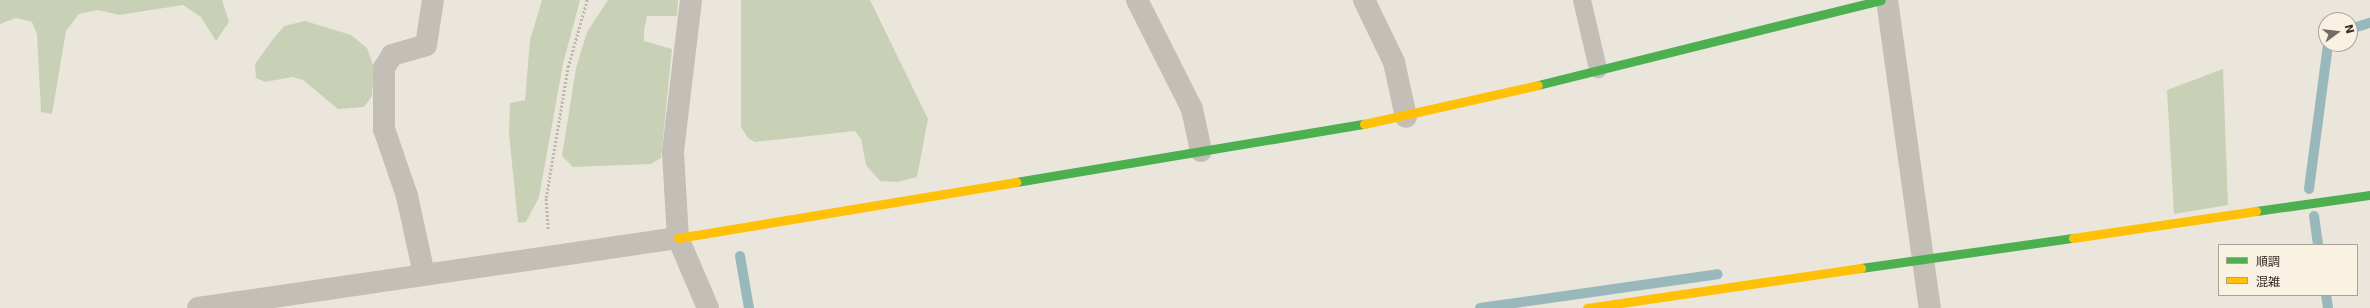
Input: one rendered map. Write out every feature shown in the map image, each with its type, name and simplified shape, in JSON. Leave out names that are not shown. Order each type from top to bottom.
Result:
[{"type":"street","points":[[424,274],[407,196],[384,129],[384,68],[392,55],[426,45],[433,0]]},
{"type":"street","points":[[691,0],[673,152],[678,238],[708,308]]},
{"type":"street","points":[[1137,0],[1192,109],[1201,151]]},
{"type":"street","points":[[1364,0],[1394,62],[1406,117]]},
{"type":"street","points":[[212,307],[424,274],[678,238],[1406,117],[1881,0]]},
{"type":"street","points":[[1887,0],[1930,308]]},
{"type":"street","points":[[1587,308],[2370,195]]},
{"type":"lane","points":[[1582,0],[1598,70]]},
{"type":"path","points":[[550,256],[546,198],[568,67],[587,0]]},
{"type":"green space","points":[[0,0],[222,0],[229,22],[216,41],[201,17],[183,5],[119,15],[98,10],[79,14],[66,31],[52,114],[41,112],[37,34],[32,22],[16,18],[0,24]]},
{"type":"green space","points":[[542,0],[580,0],[563,64],[539,197],[526,222],[518,223],[509,134],[510,103],[525,100],[530,40]]},
{"type":"green space","points":[[608,0],[678,0],[677,16],[647,16],[644,31],[644,41],[672,49],[661,158],[651,164],[573,167],[562,156],[576,68],[587,32]]},
{"type":"green space","points":[[741,0],[870,0],[928,119],[917,177],[897,182],[880,181],[866,165],[861,139],[855,131],[755,142],[748,138],[741,127]]},
{"type":"green space","points":[[305,21],[351,35],[367,48],[374,68],[372,96],[364,107],[338,109],[303,80],[292,77],[265,82],[256,78],[255,64],[284,26]]},
{"type":"green space","points":[[2223,69],[2228,205],[2174,214],[2167,90]]},
{"type":"waterway","points":[[2358,27],[2370,23]]},
{"type":"waterway","points":[[2309,189],[2327,52]]},
{"type":"waterway","points":[[2314,216],[2318,244]]},
{"type":"waterway","points":[[740,256],[749,308]]},
{"type":"waterway","points":[[1480,308],[1718,274]]},
{"type":"waterway","points":[[2326,296],[2328,308]]},
{"type":"traffic: fast","points":[[1538,85],[1881,0]]},
{"type":"traffic: fast","points":[[1016,182],[1364,124]]},
{"type":"traffic: fast","points":[[2256,211],[2370,195]]},
{"type":"traffic: fast","points":[[1861,268],[2073,238]]},
{"type":"traffic: slow","points":[[1364,124],[1538,85]]},
{"type":"traffic: slow","points":[[678,238],[1016,182]]},
{"type":"traffic: slow","points":[[2073,238],[2256,211]]},
{"type":"traffic: slow","points":[[1587,308],[1861,268]]}]
